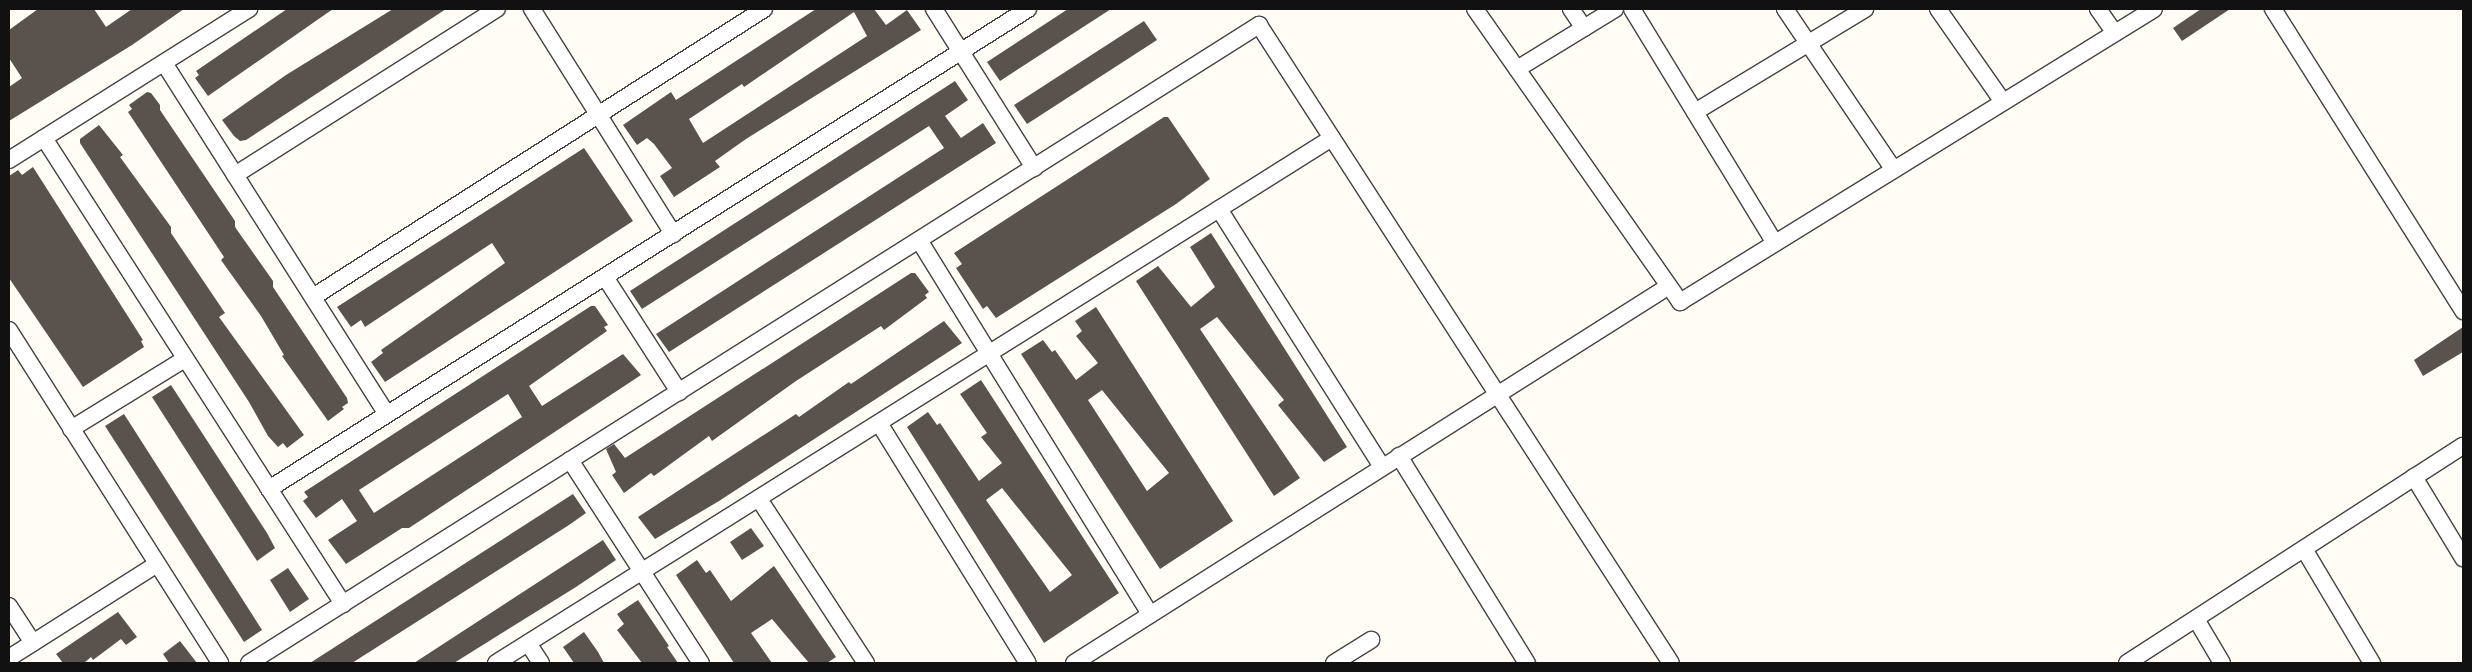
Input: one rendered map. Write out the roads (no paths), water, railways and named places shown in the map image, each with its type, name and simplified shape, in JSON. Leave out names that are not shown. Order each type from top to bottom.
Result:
[{"type":"street","points":[[9,160],[249,9]]},
{"type":"street","points":[[235,175],[497,9]]},
{"type":"street","points":[[532,9],[673,234]]},
{"type":"street","points":[[313,297],[764,9]]},
{"type":"street","points":[[934,9],[1034,168]]},
{"type":"street","points":[[269,489],[1028,9]]},
{"type":"street","points":[[1475,9],[1680,302],[2154,9]]},
{"type":"street","points":[[1571,9],[1584,28]]},
{"type":"street","points":[[1517,69],[1616,9]]},
{"type":"street","points":[[1632,9],[1775,243]]},
{"type":"street","points":[[1785,9],[1894,170]]},
{"type":"street","points":[[1696,112],[1865,9]]},
{"type":"street","points":[[1938,9],[2003,102]]},
{"type":"street","points":[[2098,9],[2115,33]]},
{"type":"street","points":[[2273,9],[2457,287],[2463,310]]},
{"type":"street","points":[[249,663],[1259,25],[1671,663]]},
{"type":"street","points":[[164,63],[387,414]]},
{"type":"street","points":[[44,138],[342,604]]},
{"type":"street","points":[[496,663],[1332,138]]},
{"type":"street","points":[[1219,210],[1382,467]]},
{"type":"street","points":[[919,240],[1150,614]]},
{"type":"street","points":[[605,277],[679,392]]},
{"type":"street","points":[[1074,663],[1669,286]]},
{"type":"street","points":[[9,330],[220,663]]},
{"type":"street","points":[[71,429],[185,359]]},
{"type":"street","points":[[879,423],[1028,663]]},
{"type":"street","points":[[2127,663],[2463,446]]},
{"type":"street","points":[[1399,456],[1527,663]]},
{"type":"street","points":[[570,460],[701,663]]},
{"type":"street","points":[[2414,477],[2463,558]]},
{"type":"street","points":[[759,499],[866,663]]},
{"type":"street","points":[[2304,549],[2372,663]]},
{"type":"street","points":[[9,658],[157,564]]},
{"type":"street","points":[[9,606],[32,643]]},
{"type":"street","points":[[2196,619],[2222,663]]},
{"type":"street","points":[[1334,663],[1371,640]]},
{"type":"street","points":[[528,644],[541,663]]}]
